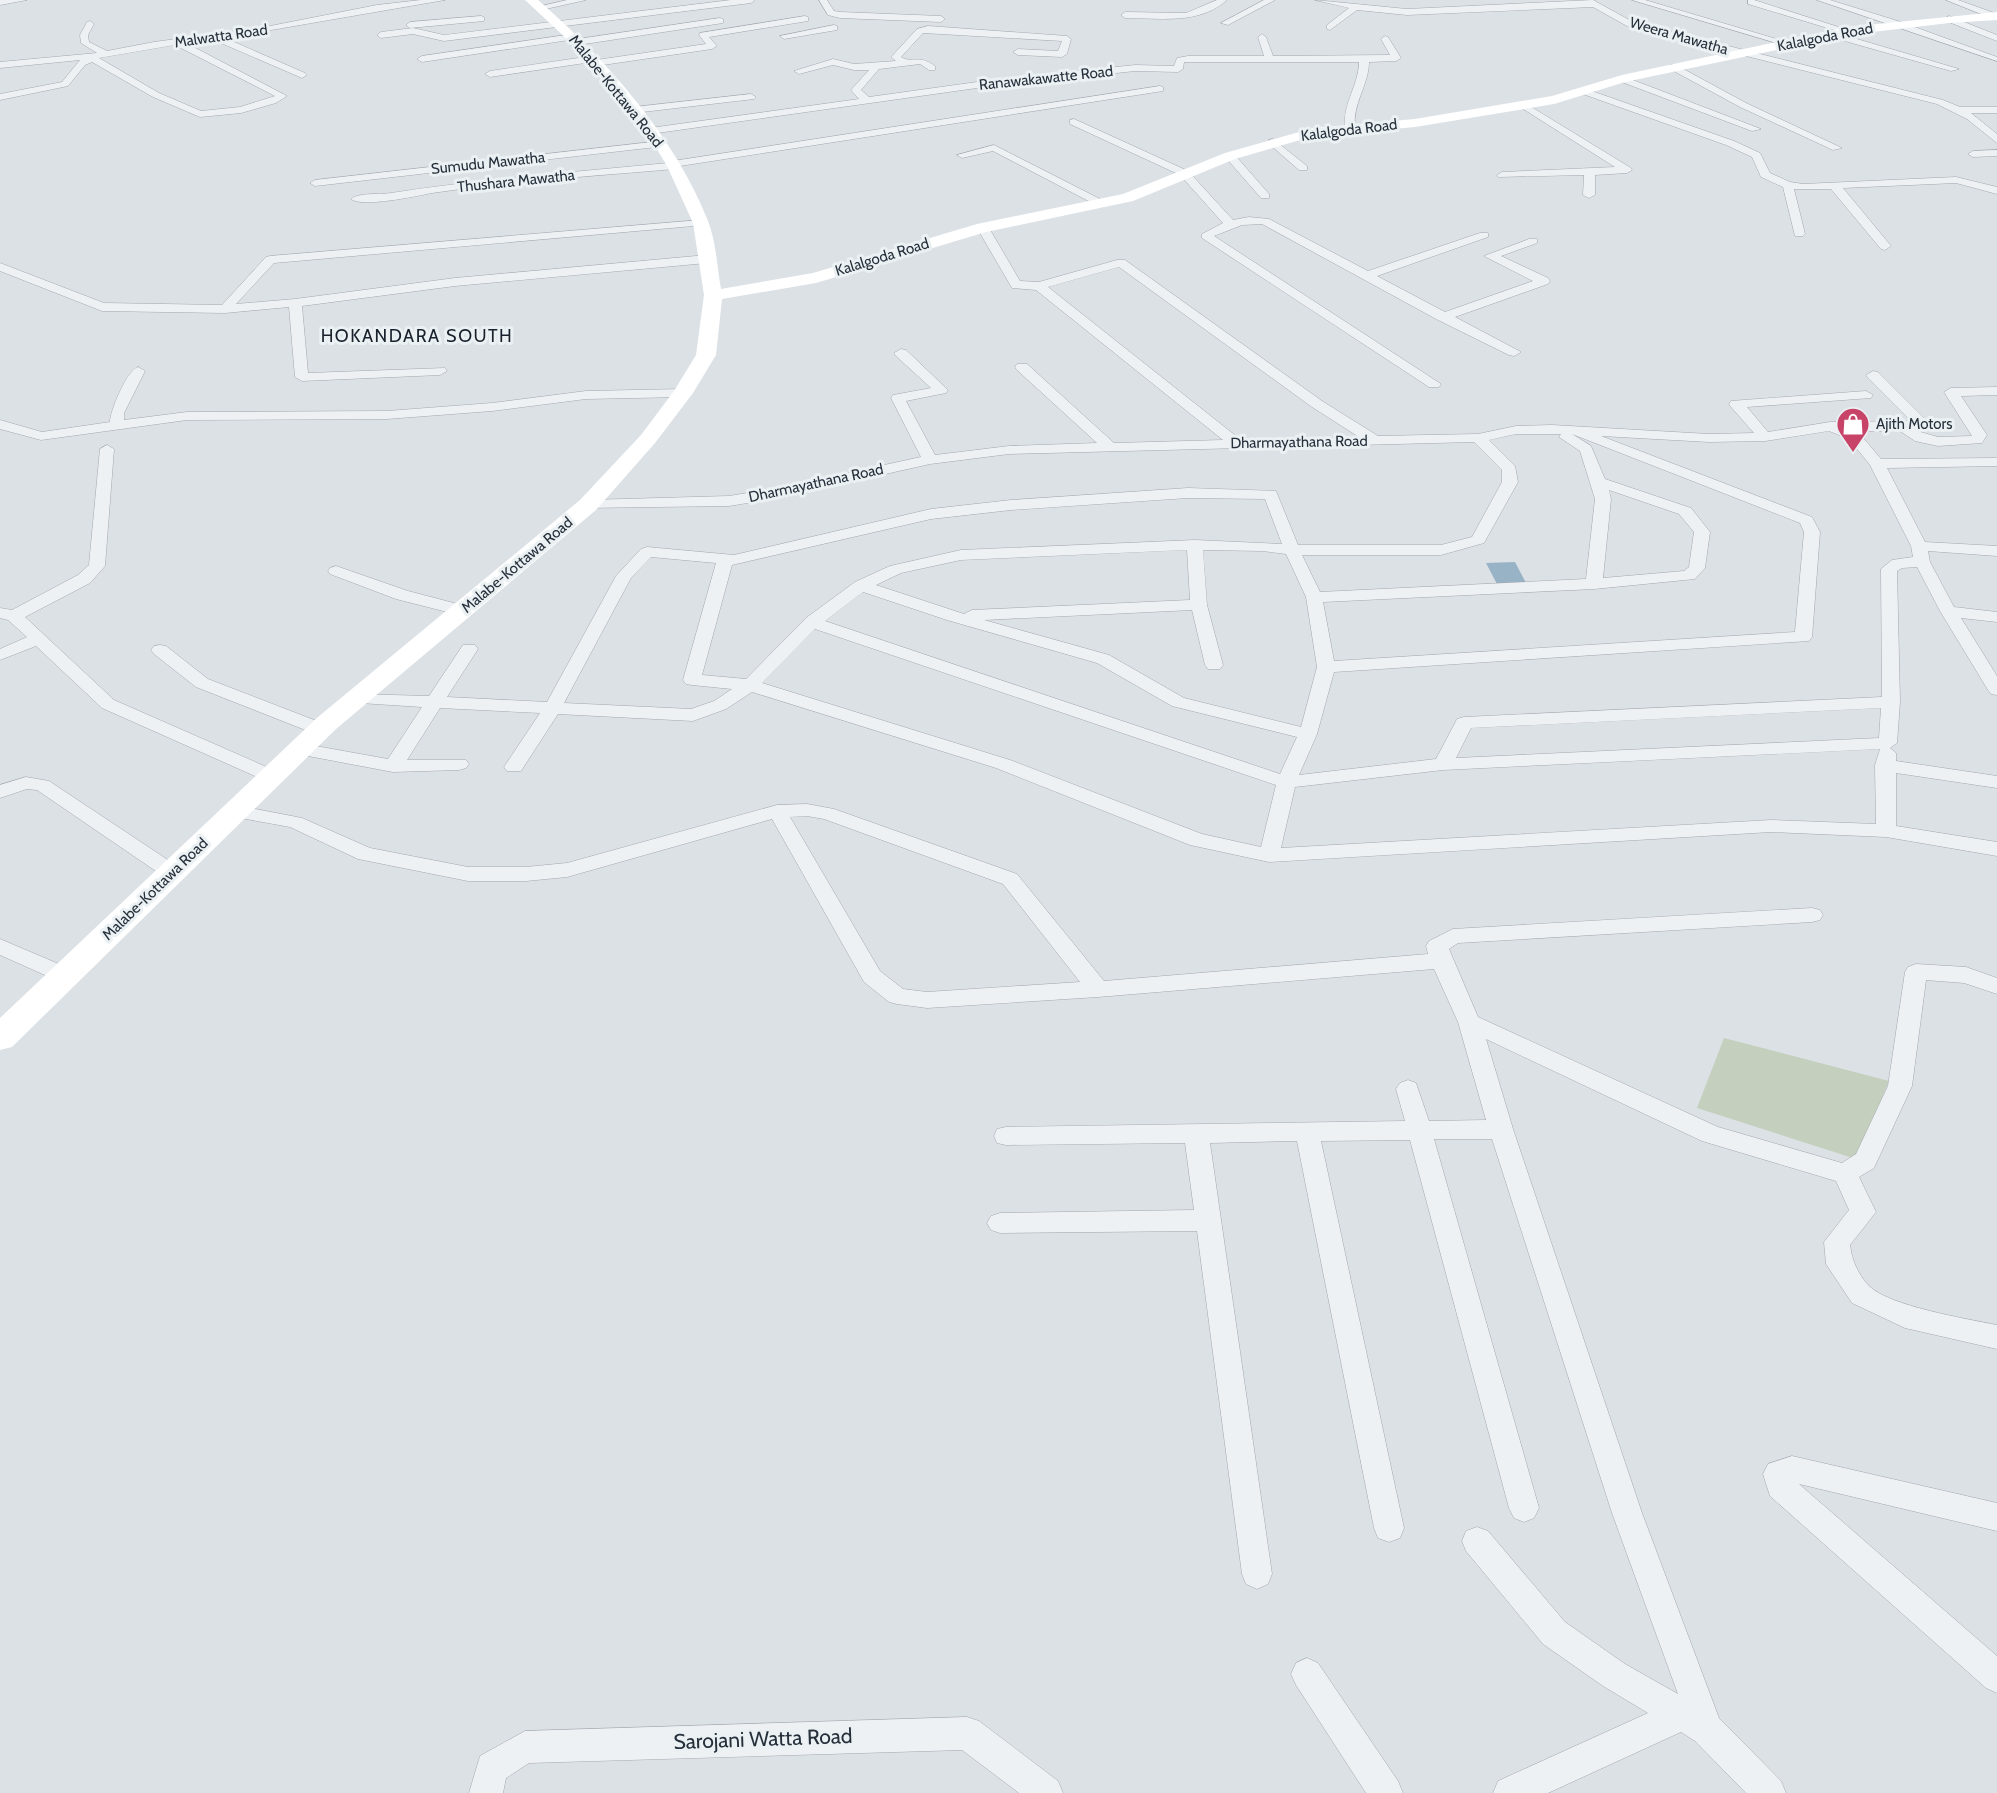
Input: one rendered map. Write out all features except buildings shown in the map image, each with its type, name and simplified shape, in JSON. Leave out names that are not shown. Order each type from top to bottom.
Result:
[{"type":"street","points":[[0,2],[23,0]]},
{"type":"street","name":"Malwatta Road","points":[[0,65],[91,58],[176,42],[266,30],[377,8],[441,0]]},
{"type":"street","points":[[490,74],[557,24],[582,0]]},
{"type":"street","points":[[381,35],[413,32],[444,38],[491,30],[751,0]]},
{"type":"street","points":[[823,0],[830,11],[840,15],[948,19]]},
{"type":"street","points":[[1125,15],[1187,16],[1203,11],[1223,0]]},
{"type":"street","points":[[1225,23],[1271,0]]},
{"type":"street","points":[[1319,0],[1356,7],[1407,12],[1590,2]]},
{"type":"street","points":[[1636,0],[1786,43]]},
{"type":"street","points":[[1821,0],[1898,24],[1995,59]]},
{"type":"street","points":[[1950,0],[1996,13]]},
{"type":"street","points":[[1979,0],[1996,13]]},
{"type":"street","name":"Weera Mawatha","points":[[1590,2],[1630,24],[1904,92],[1961,110]]},
{"type":"street","points":[[1751,2],[1847,31]]},
{"type":"street","points":[[1330,27],[1356,7]]},
{"type":"street","points":[[422,59],[557,24],[590,8]]},
{"type":"street","name":"Kalalgoda Road","points":[[713,295],[773,287],[816,278],[983,228],[1102,204],[1159,187],[1184,173],[1230,156],[1312,132],[1415,123],[1523,105],[1673,67],[1830,34],[1996,13]]},
{"type":"street","points":[[390,26],[492,19]]},
{"type":"street","points":[[712,46],[703,35],[805,19]]},
{"type":"street","points":[[1948,19],[1997,38]]},
{"type":"street","points":[[557,24],[728,20]]},
{"type":"street","points":[[90,24],[84,35],[85,43],[105,54]]},
{"type":"street","points":[[557,24],[712,46],[723,45]]},
{"type":"street","name":"Malabe-Kottawa Road","points":[[0,1038],[320,729],[360,698],[588,505],[648,439],[683,393],[706,355],[713,295],[701,223],[674,165],[655,136],[557,24]]},
{"type":"street","points":[[779,36],[834,28]]},
{"type":"street","points":[[905,63],[896,57],[920,31],[1067,39],[1062,54],[1018,52]]},
{"type":"street","points":[[1830,34],[1954,69]]},
{"type":"street","points":[[214,36],[302,75]]},
{"type":"street","points":[[1262,37],[1269,58]]},
{"type":"street","name":"Ranawakawatte Road","points":[[655,136],[867,101],[1094,72],[1138,64],[1171,70],[1178,69],[1180,60],[1188,59],[1333,54],[1364,59],[1396,58],[1385,39]]},
{"type":"street","points":[[0,97],[65,84],[82,63],[91,58],[156,94],[200,114],[241,110],[273,101],[282,96],[176,42]]},
{"type":"street","points":[[1350,128],[1348,120],[1355,91],[1366,70],[1364,59]]},
{"type":"street","points":[[799,71],[833,62],[854,67],[876,68],[922,61],[932,68]]},
{"type":"street","points":[[1673,67],[1743,105],[1837,148]]},
{"type":"street","points":[[867,101],[856,90],[876,68]]},
{"type":"street","points":[[1094,72],[1110,82]]},
{"type":"street","points":[[1622,79],[1756,129]]},
{"type":"street","name":"Thushara Mawatha","points":[[357,199],[379,198],[471,184],[674,165],[1160,89]]},
{"type":"street","points":[[1584,91],[1748,151],[1756,155],[1765,175],[1788,185],[1956,180],[1997,190]]},
{"type":"street","points":[[634,110],[751,97]]},
{"type":"street","points":[[888,98],[900,107]]},
{"type":"street","points":[[1502,175],[1627,170],[1523,105]]},
{"type":"street","points":[[1961,110],[1997,110]]},
{"type":"street","points":[[1961,110],[1993,131],[1997,140]]},
{"type":"street","points":[[1074,122],[1184,173],[1230,224]]},
{"type":"street","points":[[456,155],[655,136]]},
{"type":"street","name":"Sumudu Mawatha","points":[[315,183],[655,136]]},
{"type":"street","points":[[1273,142],[1303,168]]},
{"type":"street","points":[[962,155],[994,148],[1102,204]]},
{"type":"street","points":[[1973,154],[1997,153]]},
{"type":"street","points":[[1230,156],[1265,196]]},
{"type":"street","points":[[1589,195],[1590,172]]},
{"type":"street","points":[[1788,185],[1799,234]]},
{"type":"street","points":[[1834,185],[1885,246]]},
{"type":"street","points":[[1434,384],[1206,236],[1230,224],[1246,220],[1265,221],[1443,317],[1514,352]]},
{"type":"street","points":[[225,309],[270,260],[701,223]]},
{"type":"street","points":[[983,228],[1016,285],[1039,286],[1121,263],[1317,404],[1377,441]]},
{"type":"street","points":[[1368,275],[1484,235]]},
{"type":"street","points":[[1443,317],[1544,280],[1490,256],[1533,241]]},
{"type":"street","points":[[0,267],[102,307],[225,309],[295,303],[455,282],[707,259]]},
{"type":"street","points":[[1039,286],[1236,443]]},
{"type":"street","points":[[295,303],[302,377],[440,371]]},
{"type":"street","points":[[901,353],[942,390],[898,398],[930,460]]},
{"type":"street","points":[[1022,367],[1109,446]]},
{"type":"street","points":[[117,426],[117,413],[138,371]]},
{"type":"street","points":[[1873,375],[1921,423],[1905,427],[1913,436],[1922,441],[1977,440],[1980,435],[1951,392],[1958,390],[1997,391]]},
{"type":"street","points":[[0,424],[41,436],[64,435],[187,417],[387,415],[492,407],[586,395],[683,393]]},
{"type":"street","points":[[1765,437],[1736,404],[1866,394]]},
{"type":"street","points":[[1830,426],[1854,436],[1877,464],[1948,611],[1989,665],[1997,690]]},
{"type":"street","name":"Dharmayathana Road","points":[[588,505],[729,501],[783,492],[930,460],[1009,450],[1478,438],[1516,430],[1552,429],[1709,438],[1765,437],[1830,426],[1905,427]]},
{"type":"street","points":[[1552,429],[1586,449],[1599,482],[1602,499],[1594,584]]},
{"type":"street","points":[[1326,667],[1803,637],[1812,532],[1806,520],[1573,431]]},
{"type":"street","points":[[360,698],[693,715],[720,705],[750,685],[813,622],[861,586],[896,569],[961,555],[1195,545],[1263,546],[1292,550],[1441,550],[1478,540],[1510,482],[1510,469],[1478,438]]},
{"type":"street","points":[[107,449],[97,566],[84,579],[7,614],[38,639],[108,704],[272,776]]},
{"type":"street","points":[[1877,464],[1997,462]]},
{"type":"street","points":[[1314,597],[1594,584],[1689,576],[1697,568],[1702,532],[1685,511],[1599,482]]},
{"type":"street","points":[[514,766],[552,709],[624,576],[647,552],[734,560],[931,514],[1011,505],[1188,493],[1271,494],[1292,550],[1314,597],[1326,667],[1308,734],[1286,782],[1269,855]]},
{"type":"street","points":[[1195,545],[1199,605],[1214,665]]},
{"type":"street","points":[[1886,831],[1885,765],[1891,702],[1889,569],[1921,554],[1997,551]]},
{"type":"street","points":[[725,560],[692,680],[750,685],[1003,764],[1197,840],[1269,855],[1771,825],[1886,831],[1997,849]]},
{"type":"street","points":[[336,571],[402,595],[463,611]]},
{"type":"street","points":[[861,586],[953,616],[1102,659],[1178,702],[1308,734]]},
{"type":"street","points":[[953,616],[1199,605]]},
{"type":"street","points":[[1948,611],[1997,617]]},
{"type":"street","points":[[813,622],[1286,782],[1443,765],[1888,743]]},
{"type":"street","points":[[0,655],[38,639]]},
{"type":"street","points":[[393,766],[469,649]]},
{"type":"street","points":[[160,650],[202,683],[320,729]]},
{"type":"street","points":[[1443,765],[1464,723],[1891,702]]},
{"type":"street","points":[[299,750],[393,766],[459,764]]},
{"type":"street","points":[[1885,765],[1997,782]]},
{"type":"street","points":[[0,792],[26,783],[42,786],[173,873]]},
{"type":"street","points":[[235,812],[296,822],[365,854],[468,874],[526,874],[567,870],[777,811],[807,810],[827,813],[1010,879],[1098,989]]},
{"type":"street","points":[[777,811],[872,976],[897,996],[927,1000],[1098,989],[1441,961]]},
{"type":"street","points":[[1694,1722],[1501,1129],[1469,1022],[1441,961],[1437,946],[1453,936],[1812,915]]},
{"type":"street","points":[[0,946],[65,976]]},
{"type":"street","points":[[1845,1174],[1865,1161],[1900,1086],[1916,972],[1966,975],[1997,986]]},
{"type":"street","points":[[1469,1022],[1711,1134],[1845,1174],[1863,1212],[1837,1242],[1839,1264],[1861,1295],[1905,1316],[1997,1337]]},
{"type":"street","points":[[1408,1089],[1524,1508]]},
{"type":"street","points":[[1006,1136],[1501,1129]]},
{"type":"street","points":[[1307,1132],[1389,1528]]},
{"type":"street","points":[[1196,1133],[1257,1574]]},
{"type":"street","points":[[1000,1223],[1208,1220]]},
{"type":"street","points":[[1997,1517],[1792,1469],[1778,1474],[1780,1486],[1997,1677]]},
{"type":"street","points":[[1477,1541],[1554,1633],[1614,1675],[1694,1722],[1769,1793]]},
{"type":"street","points":[[1307,1674],[1386,1793]]},
{"type":"street","points":[[1510,1793],[1694,1722]]},
{"type":"street","name":"Sarojani Watta Road","points":[[486,1793],[492,1768],[525,1746],[967,1733],[1046,1793]]},
{"type":"green space","points":[[1724,1038],[1889,1081],[1856,1159],[1697,1108]]},
{"type":"water","points":[[1515,562],[1527,585],[1498,586],[1486,563]]},
{"type":"place","name":"Ajith Motors","points":[[1853,453]]},
{"type":"district","name":"HOKANDARA SOUTH","points":[[417,336]]}]
